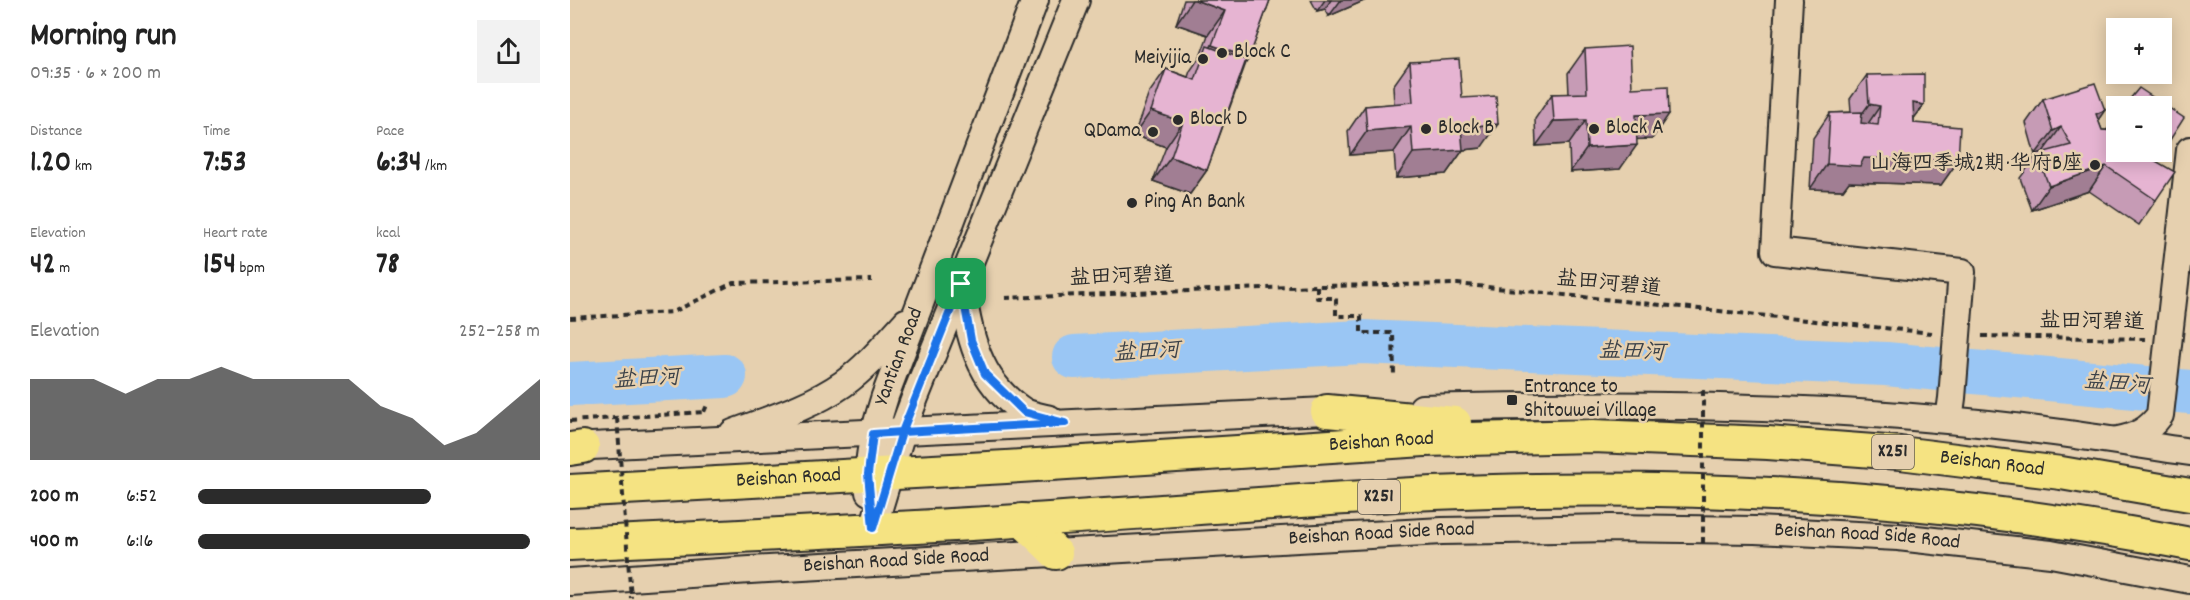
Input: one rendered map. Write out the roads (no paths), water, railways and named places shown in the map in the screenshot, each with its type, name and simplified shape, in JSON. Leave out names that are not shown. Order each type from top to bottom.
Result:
[{"type":"main road","points":[[1327,411],[1593,436]]},
{"type":"main road","name":"Beishan Road","points":[[570,491],[1424,440],[1593,436],[1768,443],[1900,453],[2061,472],[2190,495]]},
{"type":"main road","name":"X251","points":[[570,544],[1022,520],[1435,493],[1614,490],[1753,493],[1899,502],[2069,524],[2188,544]]},
{"type":"main road","points":[[1022,520],[1056,553]]},
{"type":"street","name":"Yantian Road","points":[[873,528],[879,474],[873,434],[915,313],[1035,0]]},
{"type":"street","name":"Yantian Road","points":[[879,474],[902,432],[1076,0]]},
{"type":"street","points":[[1789,0],[1774,251],[1962,272],[1951,409]]},
{"type":"street","points":[[2115,441],[2130,438],[2151,427],[2160,415],[2190,150]]},
{"type":"street","points":[[961,284],[971,340],[985,374],[1024,412],[1065,423]]},
{"type":"street","points":[[710,441],[812,402],[843,385],[866,365],[915,313]]},
{"type":"street","points":[[573,441],[710,441],[1327,411],[1611,406],[1951,409],[2115,441],[2190,452]]},
{"type":"street","name":"Beishan Road Side Road","points":[[570,582],[1442,531],[1611,528],[1755,530],[1898,537],[2051,554],[2190,580]]},
{"type":"street","points":[[2153,573],[2188,544]]},
{"type":"waterway","name":"盐田河","points":[[1074,357],[1362,342],[1886,364],[2190,392]]},
{"type":"waterway","name":"盐田河","points":[[570,384],[725,376]]},
{"type":"place","name":"Block C","points":[[1222,53]]},
{"type":"place","name":"Meiyijia","points":[[1203,59]]},
{"type":"place","name":"Block D","points":[[1178,120]]},
{"type":"place","name":"Block B","points":[[1426,129]]},
{"type":"place","name":"Block A","points":[[1594,129]]},
{"type":"place","name":"QDama","points":[[1153,132]]},
{"type":"place","name":"山海四季城2期·华府B座","points":[[2095,165]]},
{"type":"place","name":"Ping An Bank","points":[[1132,203]]},
{"type":"place","name":"Entrance to Shitouwei Village","points":[[1512,400]]}]
